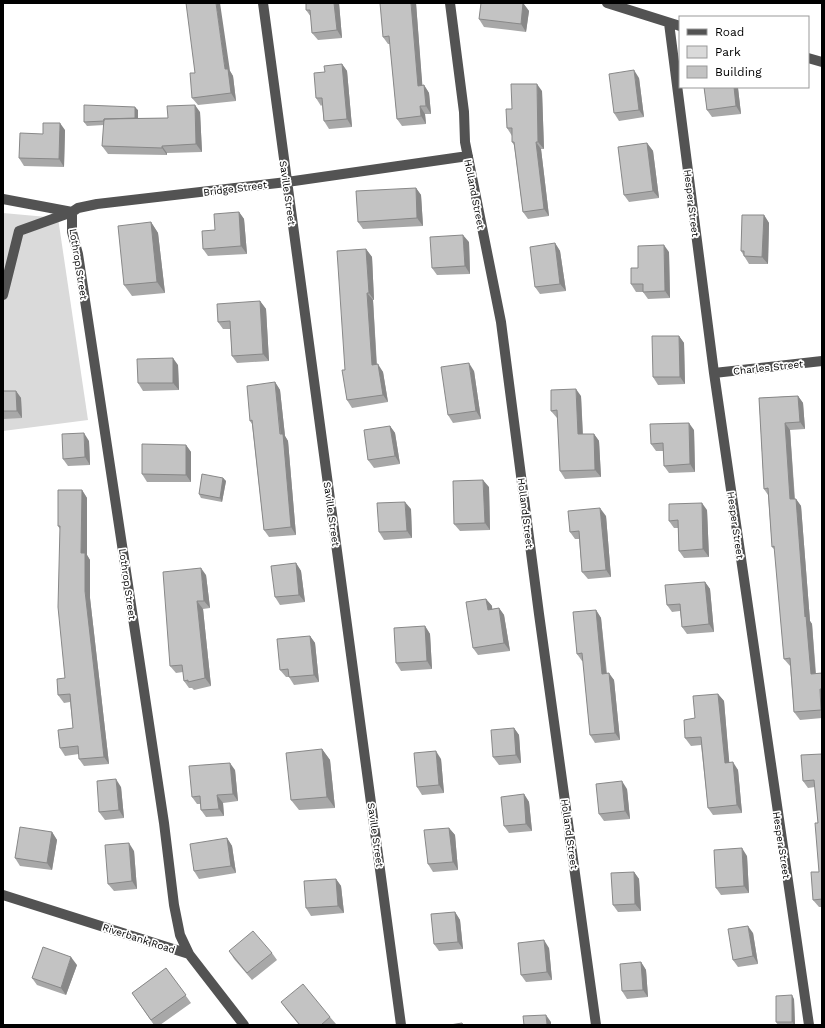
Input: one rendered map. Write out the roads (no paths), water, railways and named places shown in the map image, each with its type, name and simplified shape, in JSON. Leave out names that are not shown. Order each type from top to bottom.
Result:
[{"type":"street","name":"Saville Street","points":[[263,3],[402,1025]]},
{"type":"street","name":"Holland Street","points":[[450,3],[468,156],[501,322],[539,614],[596,1025]]},
{"type":"street","points":[[607,3],[679,26]]},
{"type":"street","name":"Hesper Street","points":[[669,23],[714,373],[809,1025]]},
{"type":"street","points":[[809,58],[822,62]]},
{"type":"street","name":"Bridge Street","points":[[3,200],[72,212],[78,208],[97,204],[287,182],[468,156]]},
{"type":"street","points":[[3,295],[19,231],[72,212]]},
{"type":"street","name":"Lothrop Street","points":[[72,212],[72,232],[78,254],[118,510],[142,685],[164,823],[174,905],[180,935],[189,954]]},
{"type":"street","name":"Charles Street","points":[[714,373],[822,361]]},
{"type":"street","name":"Riverbank Road","points":[[3,895],[189,954],[244,1025]]}]
